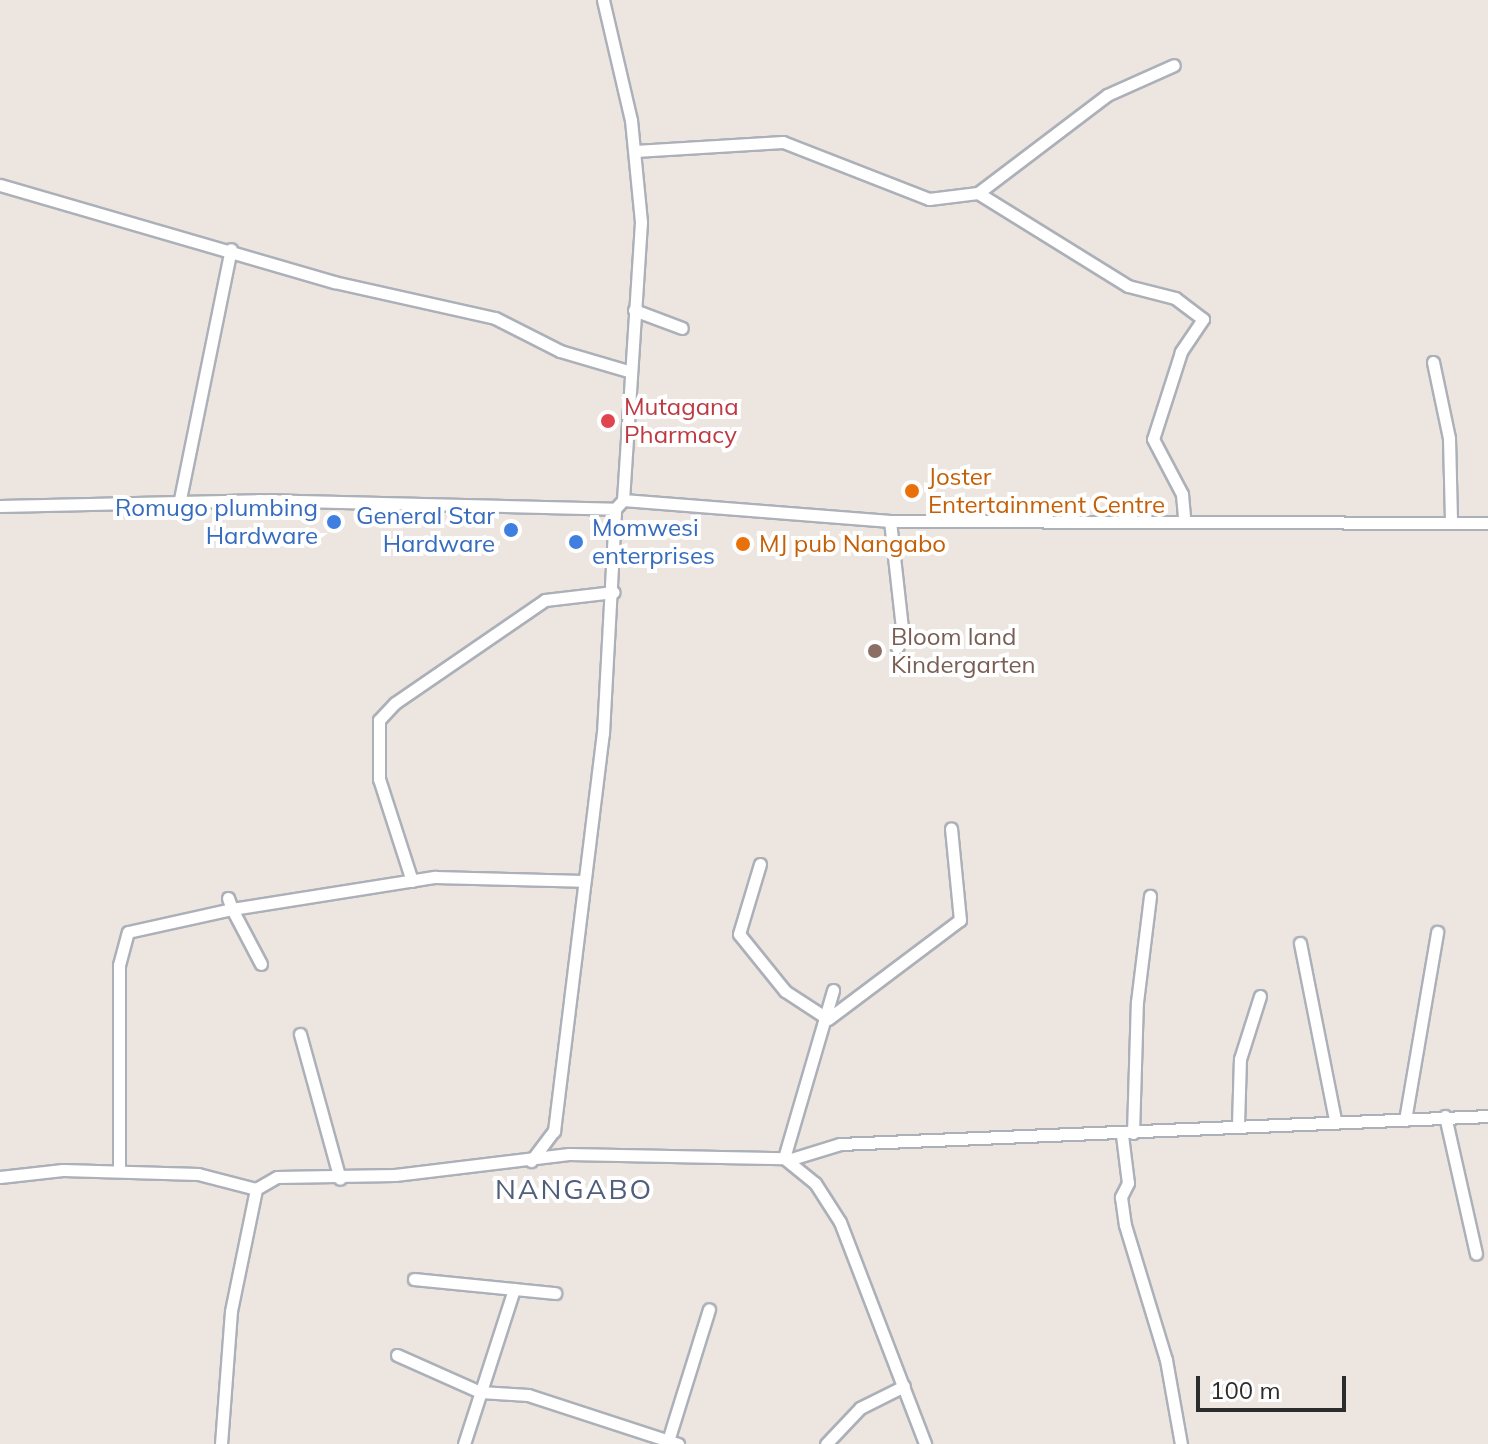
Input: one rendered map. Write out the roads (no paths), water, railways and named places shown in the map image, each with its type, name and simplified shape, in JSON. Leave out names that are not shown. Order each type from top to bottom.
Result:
[{"type":"street","points":[[531,1161],[554,1131],[614,592],[641,222],[635,151],[603,0]]},
{"type":"street","points":[[635,151],[783,142],[929,199],[978,193],[1107,95],[1174,65]]},
{"type":"street","points":[[0,185],[231,249],[334,282],[495,318],[560,351],[628,371]]},
{"type":"street","points":[[978,193],[1116,280],[1148,295],[1175,298],[1203,319],[1181,352],[1153,432],[1182,494],[1184,518]]},
{"type":"street","points":[[179,504],[231,249]]},
{"type":"street","points":[[634,310],[682,328]]},
{"type":"street","points":[[1433,362],[1449,438],[1451,522]]},
{"type":"street","points":[[0,506],[258,500],[619,504],[890,521],[1184,518],[1488,523]]},
{"type":"street","points":[[890,521],[903,636],[897,648]]},
{"type":"street","points":[[412,881],[379,779],[379,720],[395,703],[545,600],[614,592]]},
{"type":"street","points":[[828,1019],[960,920],[951,828]]},
{"type":"street","points":[[760,864],[739,934],[785,991],[828,1019]]},
{"type":"street","points":[[119,1171],[121,943],[128,932],[230,904],[412,881],[537,876],[583,881]]},
{"type":"street","points":[[1150,896],[1137,1002],[1128,1134],[1128,1183],[1121,1197],[1125,1225],[1166,1360],[1181,1444]]},
{"type":"street","points":[[230,904],[261,964]]},
{"type":"street","points":[[1405,1120],[1437,932]]},
{"type":"street","points":[[1300,943],[1335,1119]]},
{"type":"street","points":[[786,1159],[828,1019],[833,990]]},
{"type":"street","points":[[1238,1125],[1240,1059],[1260,996]]},
{"type":"street","points":[[300,1034],[340,1179]]},
{"type":"street","points":[[1445,1116],[1476,1254]]},
{"type":"street","points":[[0,1177],[119,1171],[198,1174],[256,1189],[277,1177],[340,1179],[531,1161],[569,1154],[786,1159],[840,1144],[1128,1134],[1335,1119],[1488,1116]]},
{"type":"street","points":[[554,1131],[569,1154]]},
{"type":"street","points":[[786,1159],[815,1183],[840,1222],[925,1444]]},
{"type":"street","points":[[221,1444],[231,1311],[256,1189]]},
{"type":"street","points":[[414,1279],[555,1293]]},
{"type":"street","points":[[464,1444],[514,1289]]},
{"type":"street","points":[[397,1355],[480,1392],[528,1395],[671,1443],[709,1309]]},
{"type":"street","points":[[826,1444],[860,1408],[904,1386]]},
{"type":"place","name":"Mutagana Pharmacy","points":[[608,421]]},
{"type":"place","name":"Joster Entertainment Centre","points":[[912,491]]},
{"type":"place","name":"Romugo plumbing Hardware","points":[[334,522]]},
{"type":"place","name":"General Star Hardware","points":[[511,530]]},
{"type":"place","name":"Momwesi enterprises","points":[[576,542]]},
{"type":"place","name":"MJ pub Nangabo","points":[[743,544]]},
{"type":"place","name":"Bloom land Kindergarten","points":[[875,651]]},
{"type":"district","name":"NANGABO","points":[[574,1189]]}]
